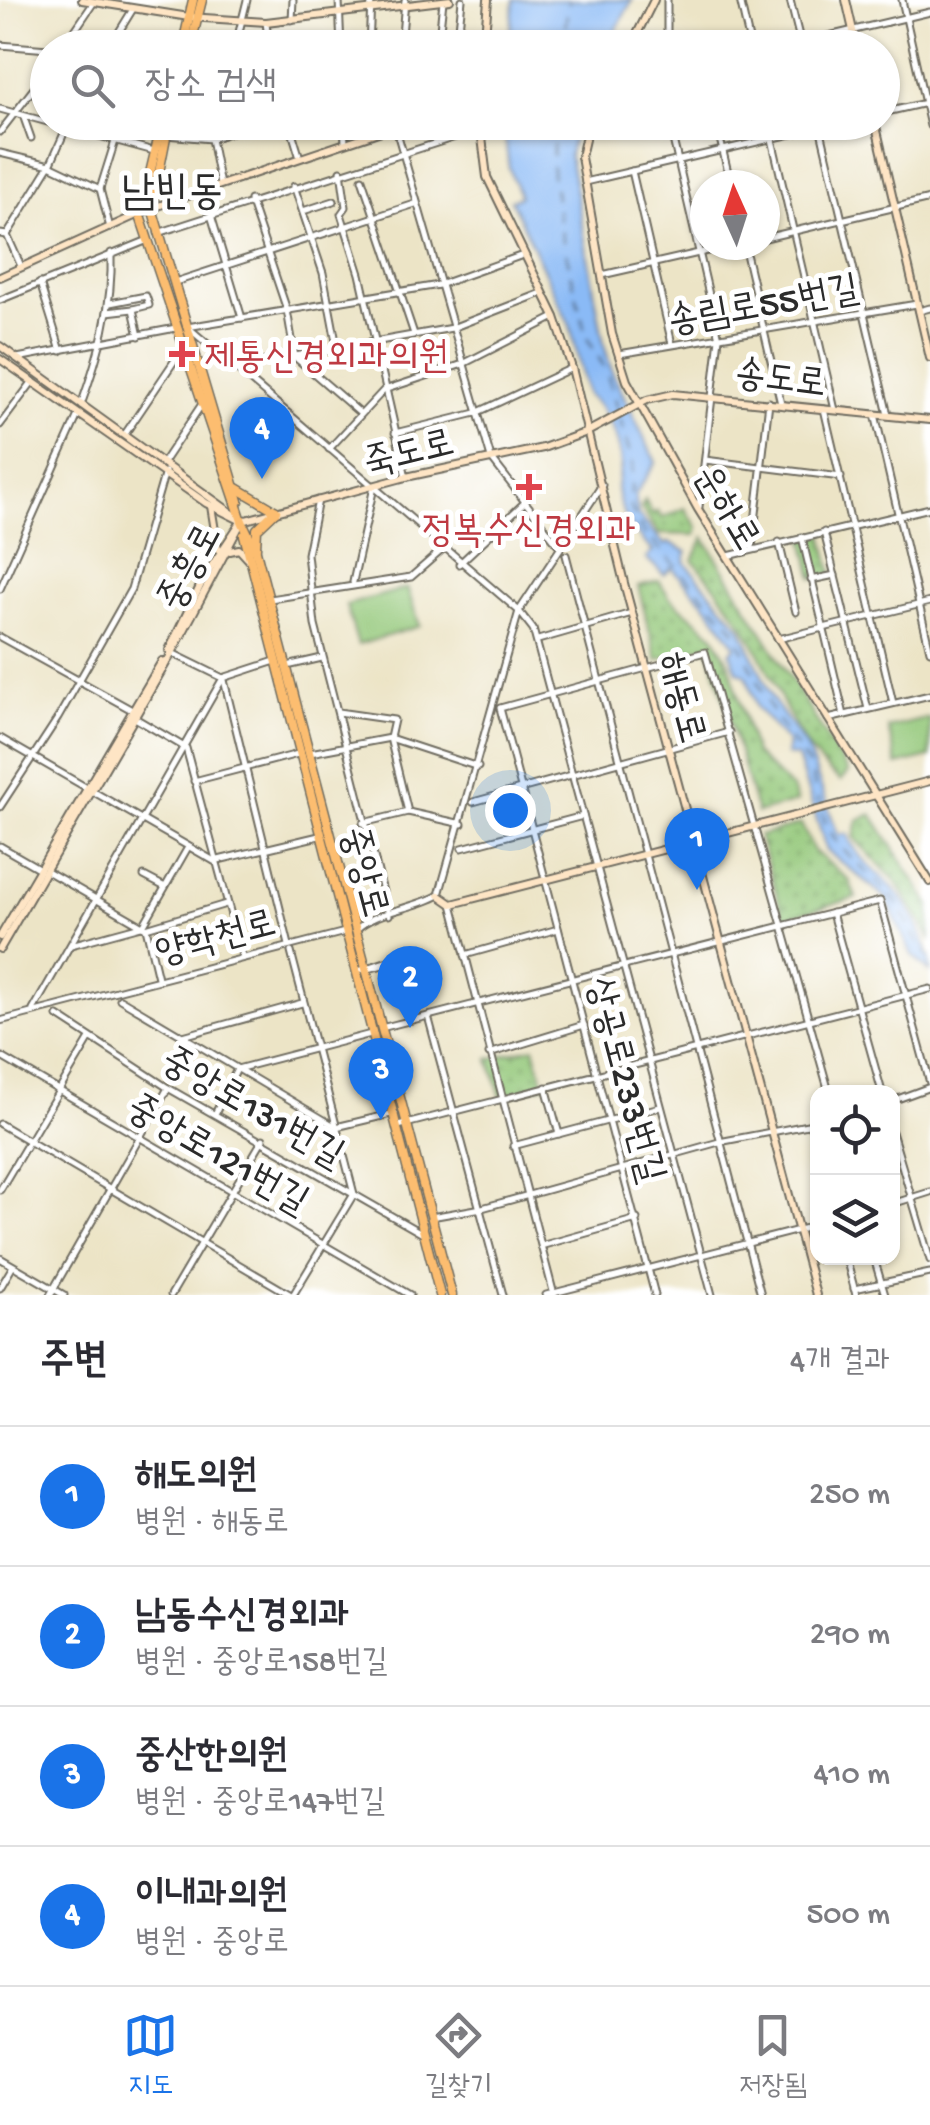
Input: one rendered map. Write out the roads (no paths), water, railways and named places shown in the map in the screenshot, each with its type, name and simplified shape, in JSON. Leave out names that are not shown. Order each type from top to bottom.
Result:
[{"type":"main road","points":[[82,0],[242,22],[292,20],[445,0]]},
{"type":"main road","points":[[192,30],[193,0]]},
{"type":"main road","points":[[188,30],[202,0]]},
{"type":"main road","points":[[486,30],[488,0]]},
{"type":"main road","points":[[639,30],[654,0]]},
{"type":"main road","points":[[846,0],[853,30]]},
{"type":"main road","name":"중앙로","points":[[159,140],[140,216],[183,327],[185,345],[234,489]]},
{"type":"main road","name":"중앙로","points":[[165,140],[152,208],[183,327],[234,489],[274,661],[351,932]]},
{"type":"main road","points":[[0,277],[152,208],[353,140]]},
{"type":"main road","name":"해동로","points":[[482,140],[487,177],[555,317],[572,368],[632,614],[816,1295]]},
{"type":"main road","name":"운하로","points":[[583,140],[580,150],[617,354],[638,404],[698,509],[929,880]]},
{"type":"main road","points":[[878,140],[930,358]]},
{"type":"main road","points":[[0,346],[242,521]]},
{"type":"main road","points":[[1,361],[211,506],[242,521]]},
{"type":"main road","name":"송도로","points":[[587,432],[638,404],[673,394],[930,420]]},
{"type":"main road","name":"죽도로","points":[[242,521],[406,477],[543,448],[587,432]]},
{"type":"main road","points":[[222,503],[230,500],[234,489],[276,512],[258,528],[256,551]]},
{"type":"main road","points":[[211,506],[218,532],[216,556]]},
{"type":"main road","name":"중앙로","points":[[242,521],[256,551],[319,836],[363,969],[440,1295]]},
{"type":"main road","name":"중흥로","points":[[133,714],[172,653],[242,521]]},
{"type":"main road","name":"중흥로","points":[[0,949],[169,650],[216,556],[242,521]]},
{"type":"main road","points":[[228,551],[239,549],[249,560]]},
{"type":"main road","points":[[441,892],[452,904],[754,823],[929,782]]},
{"type":"main road","name":"중흥로","points":[[0,937],[43,870]]},
{"type":"main road","name":"중앙로","points":[[378,1031],[395,1113],[431,1217],[452,1295]]},
{"type":"street","points":[[240,30],[247,0]]},
{"type":"street","points":[[292,20],[293,0]]},
{"type":"street","points":[[339,0],[340,30]]},
{"type":"street","points":[[370,30],[371,0]]},
{"type":"street","points":[[441,30],[445,0]]},
{"type":"street","points":[[460,30],[462,0]]},
{"type":"street","points":[[667,0],[667,30]]},
{"type":"street","points":[[740,0],[747,30]]},
{"type":"street","points":[[790,0],[797,30]]},
{"type":"street","points":[[902,0],[930,126]]},
{"type":"street","points":[[75,30],[95,1]]},
{"type":"street","points":[[403,30],[405,4]]},
{"type":"street","points":[[120,30],[133,9]]},
{"type":"street","points":[[853,30],[930,12]]},
{"type":"street","points":[[266,22],[267,30]]},
{"type":"street","points":[[0,45],[30,48]]},
{"type":"street","points":[[0,132],[30,94]]},
{"type":"street","points":[[900,109],[927,103]]},
{"type":"street","points":[[0,109],[30,119]]},
{"type":"street","points":[[24,118],[30,135]]},
{"type":"street","points":[[22,266],[4,234],[50,165],[62,140]]},
{"type":"street","points":[[111,229],[100,189],[116,140],[154,151]]},
{"type":"street","points":[[211,140],[220,185]]},
{"type":"street","points":[[294,140],[300,158]]},
{"type":"street","points":[[397,140],[491,458],[560,547]]},
{"type":"street","points":[[158,233],[437,140]]},
{"type":"street","points":[[673,140],[690,216]]},
{"type":"street","points":[[720,140],[726,170]]},
{"type":"street","points":[[586,182],[764,140]]},
{"type":"street","points":[[772,140],[835,410]]},
{"type":"street","points":[[823,140],[888,415]]},
{"type":"street","points":[[0,153],[50,165],[100,189]]},
{"type":"street","points":[[632,171],[672,345]]},
{"type":"street","points":[[341,172],[344,227],[406,477]]},
{"type":"street","points":[[362,179],[396,292],[414,334]]},
{"type":"street","points":[[294,186],[312,237],[337,348]]},
{"type":"street","points":[[780,234],[930,199]]},
{"type":"street","points":[[250,200],[287,310],[295,356],[361,414]]},
{"type":"street","points":[[303,211],[334,201]]},
{"type":"street","points":[[172,282],[415,204]]},
{"type":"street","points":[[211,216],[242,318]]},
{"type":"street","points":[[0,300],[148,240]]},
{"type":"street","points":[[0,589],[78,416],[97,363],[110,303],[111,253]]},
{"type":"street","points":[[17,358],[438,285],[523,255]]},
{"type":"street","points":[[602,275],[690,255]]},
{"type":"street","points":[[698,509],[719,338],[700,260]]},
{"type":"street","points":[[748,260],[781,404]]},
{"type":"street","points":[[40,283],[61,352]]},
{"type":"street","points":[[234,367],[452,328],[542,293]]},
{"type":"street","points":[[108,312],[149,305],[146,296],[110,303]]},
{"type":"street","name":"송림로55번길","points":[[617,354],[864,313],[930,308]]},
{"type":"street","points":[[134,309],[139,336]]},
{"type":"street","points":[[328,450],[384,390],[463,364],[555,317]]},
{"type":"street","points":[[183,327],[521,614],[538,640],[712,1295]]},
{"type":"street","points":[[125,434],[185,345]]},
{"type":"street","points":[[395,433],[476,413],[572,368]]},
{"type":"street","points":[[0,425],[33,381]]},
{"type":"street","points":[[164,461],[204,401]]},
{"type":"street","points":[[752,549],[769,402]]},
{"type":"street","points":[[824,409],[894,703]]},
{"type":"street","points":[[875,414],[930,651]]},
{"type":"street","points":[[705,460],[842,476]]},
{"type":"street","points":[[0,806],[131,589],[165,472]]},
{"type":"street","points":[[441,892],[521,614],[602,485]]},
{"type":"street","points":[[352,583],[374,487]]},
{"type":"street","points":[[318,500],[306,554],[310,592],[322,658],[347,743],[388,916]]},
{"type":"street","points":[[459,564],[524,502]]},
{"type":"street","points":[[728,556],[930,508]]},
{"type":"street","points":[[824,532],[868,709]]},
{"type":"street","points":[[802,537],[844,715]]},
{"type":"street","points":[[780,542],[796,612]]},
{"type":"street","points":[[267,600],[352,583],[411,577],[443,550]]},
{"type":"street","points":[[566,556],[761,1295]]},
{"type":"street","points":[[810,580],[834,575]]},
{"type":"street","points":[[778,638],[930,602]]},
{"type":"street","points":[[538,640],[632,614]]},
{"type":"street","points":[[0,636],[186,748],[242,956]]},
{"type":"street","points":[[520,788],[500,708],[705,652],[827,1085]]},
{"type":"street","points":[[172,653],[223,678]]},
{"type":"street","points":[[284,666],[322,658]]},
{"type":"street","points":[[32,1012],[223,678],[274,661]]},
{"type":"street","points":[[223,678],[290,948]]},
{"type":"street","points":[[828,719],[930,695]]},
{"type":"street","points":[[338,712],[389,716],[394,720],[390,738],[408,812]]},
{"type":"street","points":[[472,802],[728,732]]},
{"type":"street","points":[[0,738],[187,849],[214,861],[319,836]]},
{"type":"street","points":[[193,782],[347,743],[390,738],[478,767]]},
{"type":"street","name":"상공로233번길","points":[[520,788],[655,1295]]},
{"type":"street","points":[[363,823],[408,812],[462,824]]},
{"type":"street","points":[[462,848],[583,816]]},
{"type":"street","points":[[0,846],[144,926]]},
{"type":"street","points":[[158,978],[144,926],[187,849]]},
{"type":"street","points":[[144,876],[166,887]]},
{"type":"street","name":"양학천로","points":[[0,1022],[242,956],[351,932],[362,922],[388,916],[441,892]]},
{"type":"street","points":[[216,1112],[238,1069],[670,951],[880,902],[930,1085],[900,1098]]},
{"type":"street","points":[[72,945],[226,904]]},
{"type":"street","points":[[452,904],[513,1146],[544,1245],[551,1294],[810,1228]]},
{"type":"street","points":[[832,912],[880,1085]]},
{"type":"street","points":[[465,955],[560,929]]},
{"type":"street","name":"양학천로","points":[[290,948],[354,1194]]},
{"type":"street","points":[[402,950],[404,959],[363,969],[400,957],[402,950]]},
{"type":"street","points":[[402,1125],[930,990]]},
{"type":"street","points":[[120,999],[336,1128],[395,1113]]},
{"type":"street","points":[[183,1036],[302,1004]]},
{"type":"street","name":"중앙로131번길","points":[[58,1016],[168,1088],[216,1112],[426,1236]]},
{"type":"street","points":[[428,1016],[503,1295]]},
{"type":"street","points":[[489,1054],[584,1024]]},
{"type":"street","points":[[0,1190],[90,1040]]},
{"type":"street","name":"중앙로121번길","points":[[0,1056],[410,1295]]},
{"type":"street","points":[[546,1086],[560,1134]]},
{"type":"street","points":[[52,1292],[168,1088]]},
{"type":"street","points":[[513,1146],[661,1107]]},
{"type":"street","points":[[0,1124],[292,1295],[354,1194]]},
{"type":"street","points":[[431,1217],[529,1196],[719,1142],[810,1126]]},
{"type":"street","points":[[172,1295],[230,1190],[263,1140]]},
{"type":"street","points":[[900,1160],[930,1260]]},
{"type":"street","points":[[900,1201],[930,1192]]},
{"type":"street","points":[[544,1245],[637,1218]]},
{"type":"street","points":[[0,1258],[52,1292],[64,1295]]},
{"type":"street","points":[[848,1265],[855,1292],[930,1273]]},
{"type":"street","points":[[876,1265],[886,1295]]},
{"type":"street","points":[[0,1288],[13,1266]]},
{"type":"water","points":[[514,0],[632,0],[616,30],[511,30]]},
{"type":"water","points":[[505,140],[573,140],[569,154],[604,344],[612,372],[656,462],[635,495],[638,515],[665,545],[669,542],[687,552],[685,562],[741,628],[772,698],[808,750],[838,835],[847,834],[861,857],[906,904],[923,939],[930,972],[912,955],[885,897],[827,851],[797,757],[786,755],[788,743],[757,708],[746,675],[737,671],[730,652],[736,646],[709,608],[672,568],[664,575],[646,558],[653,551],[629,523],[618,498],[621,465],[615,436],[601,408],[587,395],[570,326],[511,200],[520,196],[509,168]]},
{"type":"place","name":"제통신경외과의원","points":[[182,354]]},
{"type":"place","name":"이내과의원","points":[[262,479]]},
{"type":"place","name":"정복수신경외과","points":[[529,487]]},
{"type":"place","name":"해도의원","points":[[697,890]]},
{"type":"place","name":"남동수신경외과","points":[[410,1028]]},
{"type":"place","name":"중산한의원","points":[[381,1120]]},
{"type":"district","name":"남빈동","points":[[172,188]]}]
